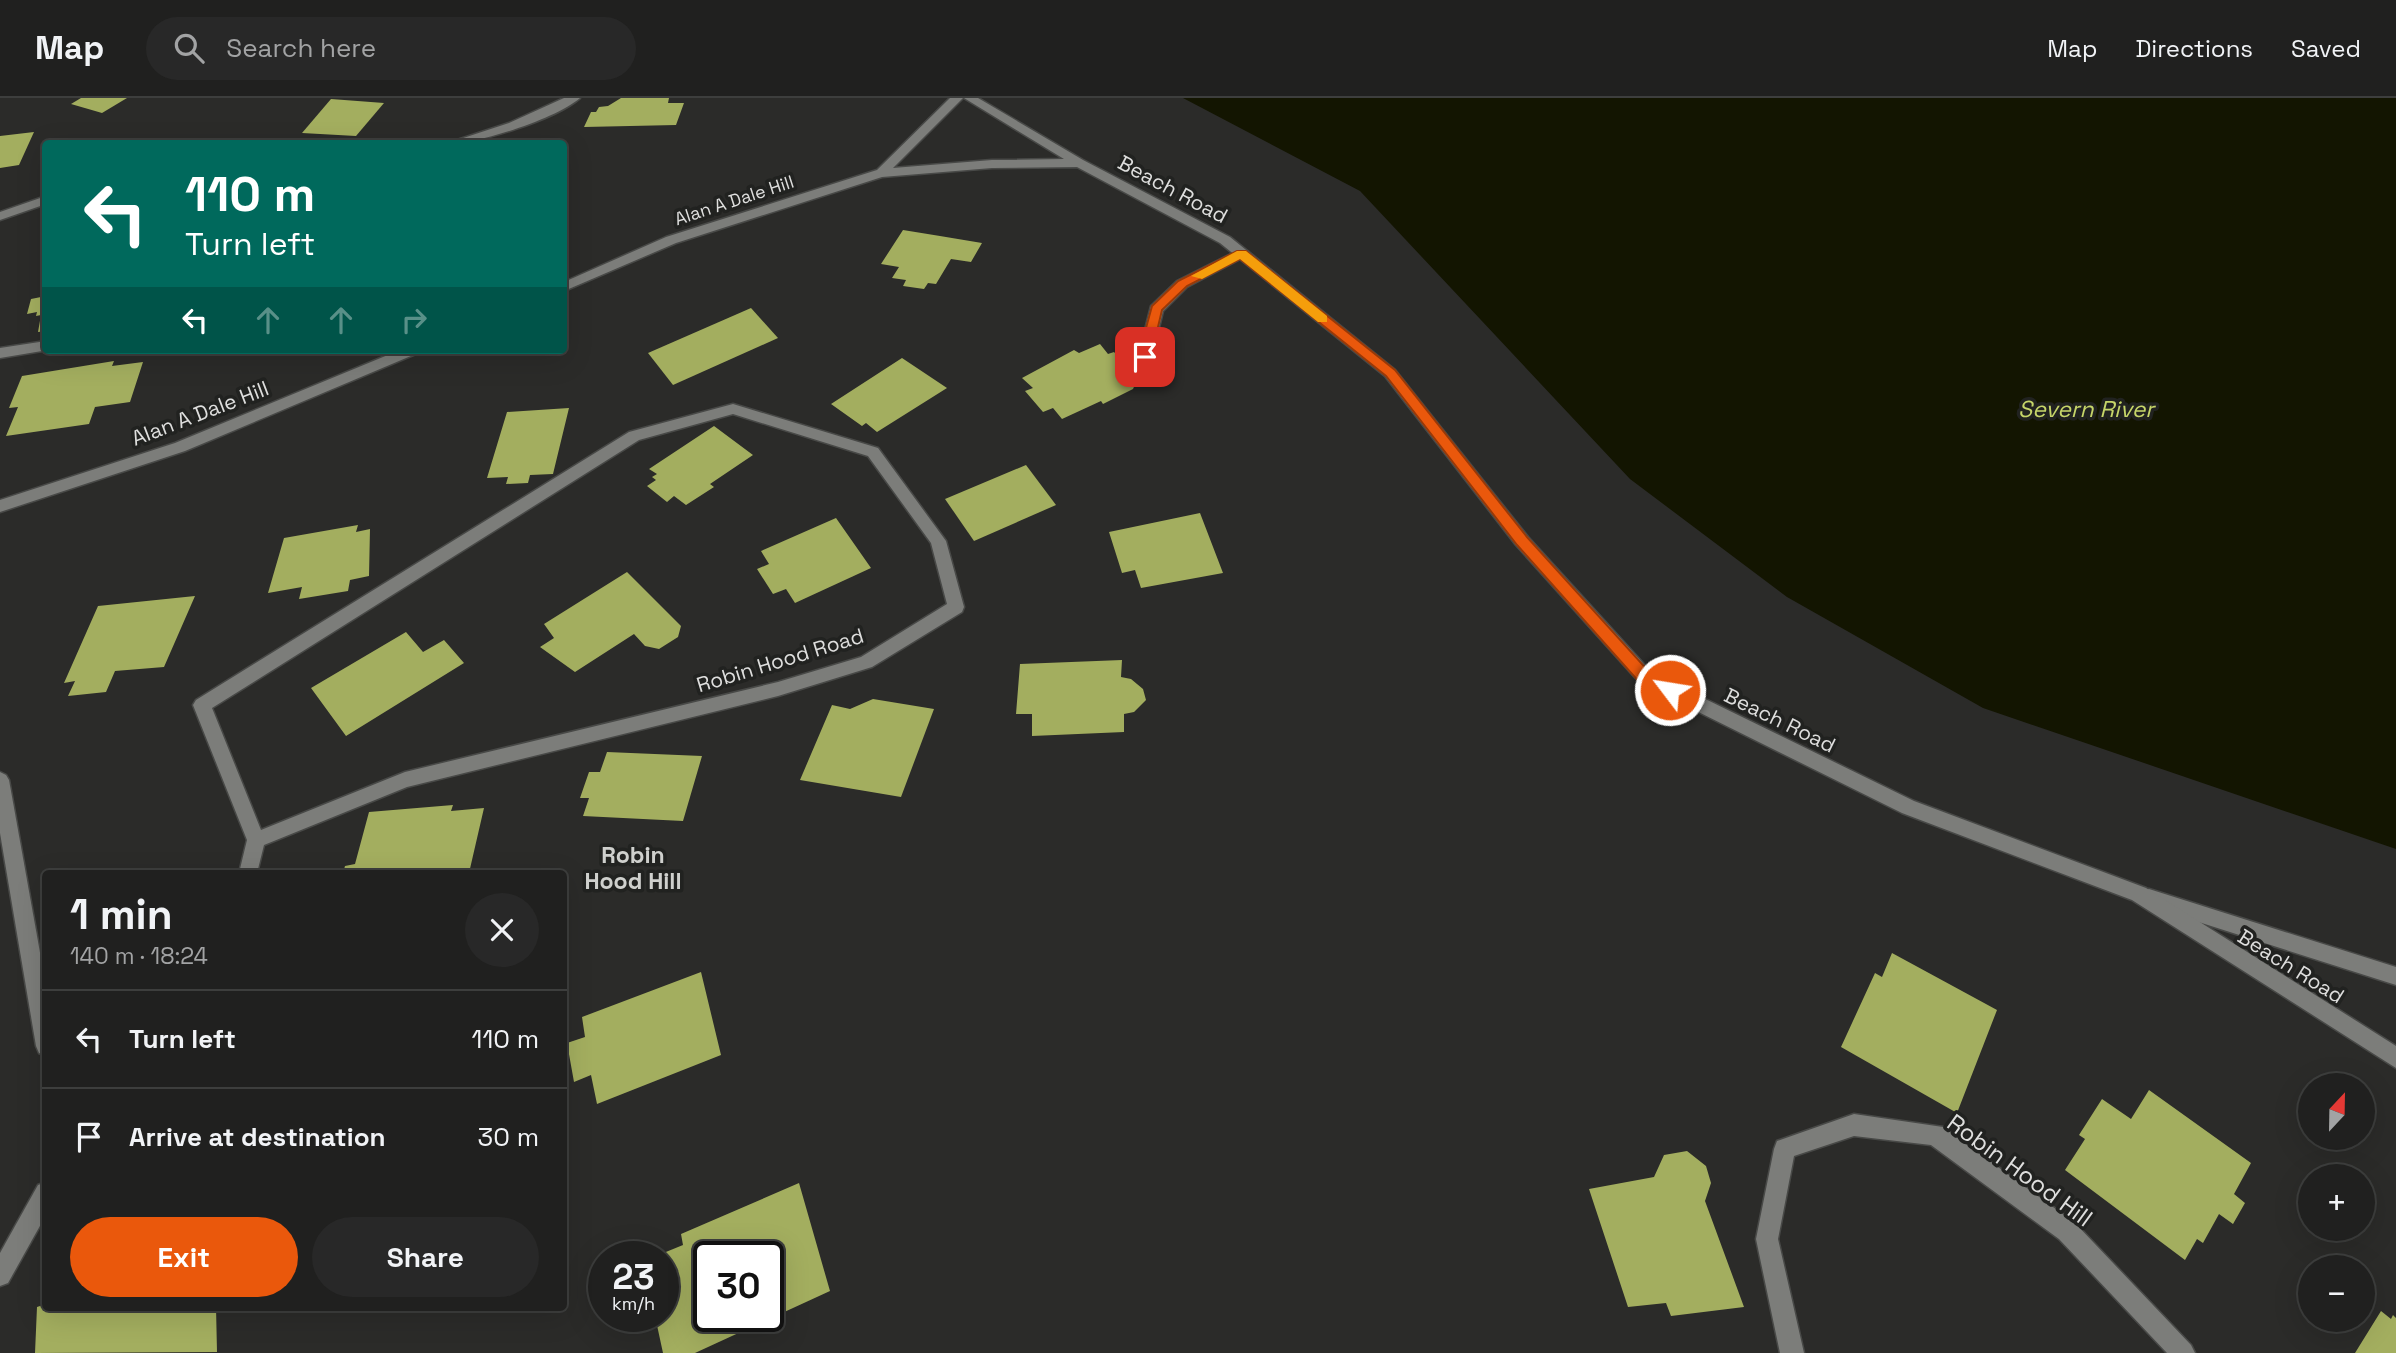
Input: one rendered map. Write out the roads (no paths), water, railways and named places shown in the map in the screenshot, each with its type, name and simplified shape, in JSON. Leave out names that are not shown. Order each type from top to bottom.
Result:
[{"type":"street","points":[[465,140],[513,126],[574,98]]},
{"type":"street","name":"Alan A Dale Hill","points":[[881,173],[957,98]]},
{"type":"street","name":"Beach Road","points":[[971,98],[1079,163],[1225,240],[1390,373],[1522,541],[1646,678],[1908,807],[2139,894],[2396,1058]]},
{"type":"street","name":"Alan A Dale Hill","points":[[567,286],[671,240],[881,173],[992,164],[1079,163]]},
{"type":"street","points":[[0,216],[42,201]]},
{"type":"street","points":[[1145,357],[1157,309],[1182,284],[1241,253]]},
{"type":"street","points":[[0,353],[42,347]]},
{"type":"street","name":"Alan A Dale Hill","points":[[0,506],[180,447],[403,354]]},
{"type":"street","name":"Robin Hood Road","points":[[733,409],[873,452],[938,541],[956,607],[866,662],[778,689],[405,780],[256,841],[202,705],[634,436],[733,409]]},
{"type":"street","points":[[0,780],[42,1023]]},
{"type":"street","points":[[249,870],[256,841]]},
{"type":"street","points":[[2139,894],[2396,976]]},
{"type":"street","name":"Robin Hood Hill","points":[[1792,1353],[1767,1239],[1785,1149],[1854,1125],[1935,1135],[2067,1231],[2183,1353]]},
{"type":"street","points":[[0,1275],[42,1200]]},
{"type":"water","name":"Severn River","points":[[1183,98],[2396,98],[2396,849],[1983,708],[1787,597],[1630,479],[1360,191]]},
{"type":"district","name":"Robin Hood Hill","points":[[633,868]]}]
